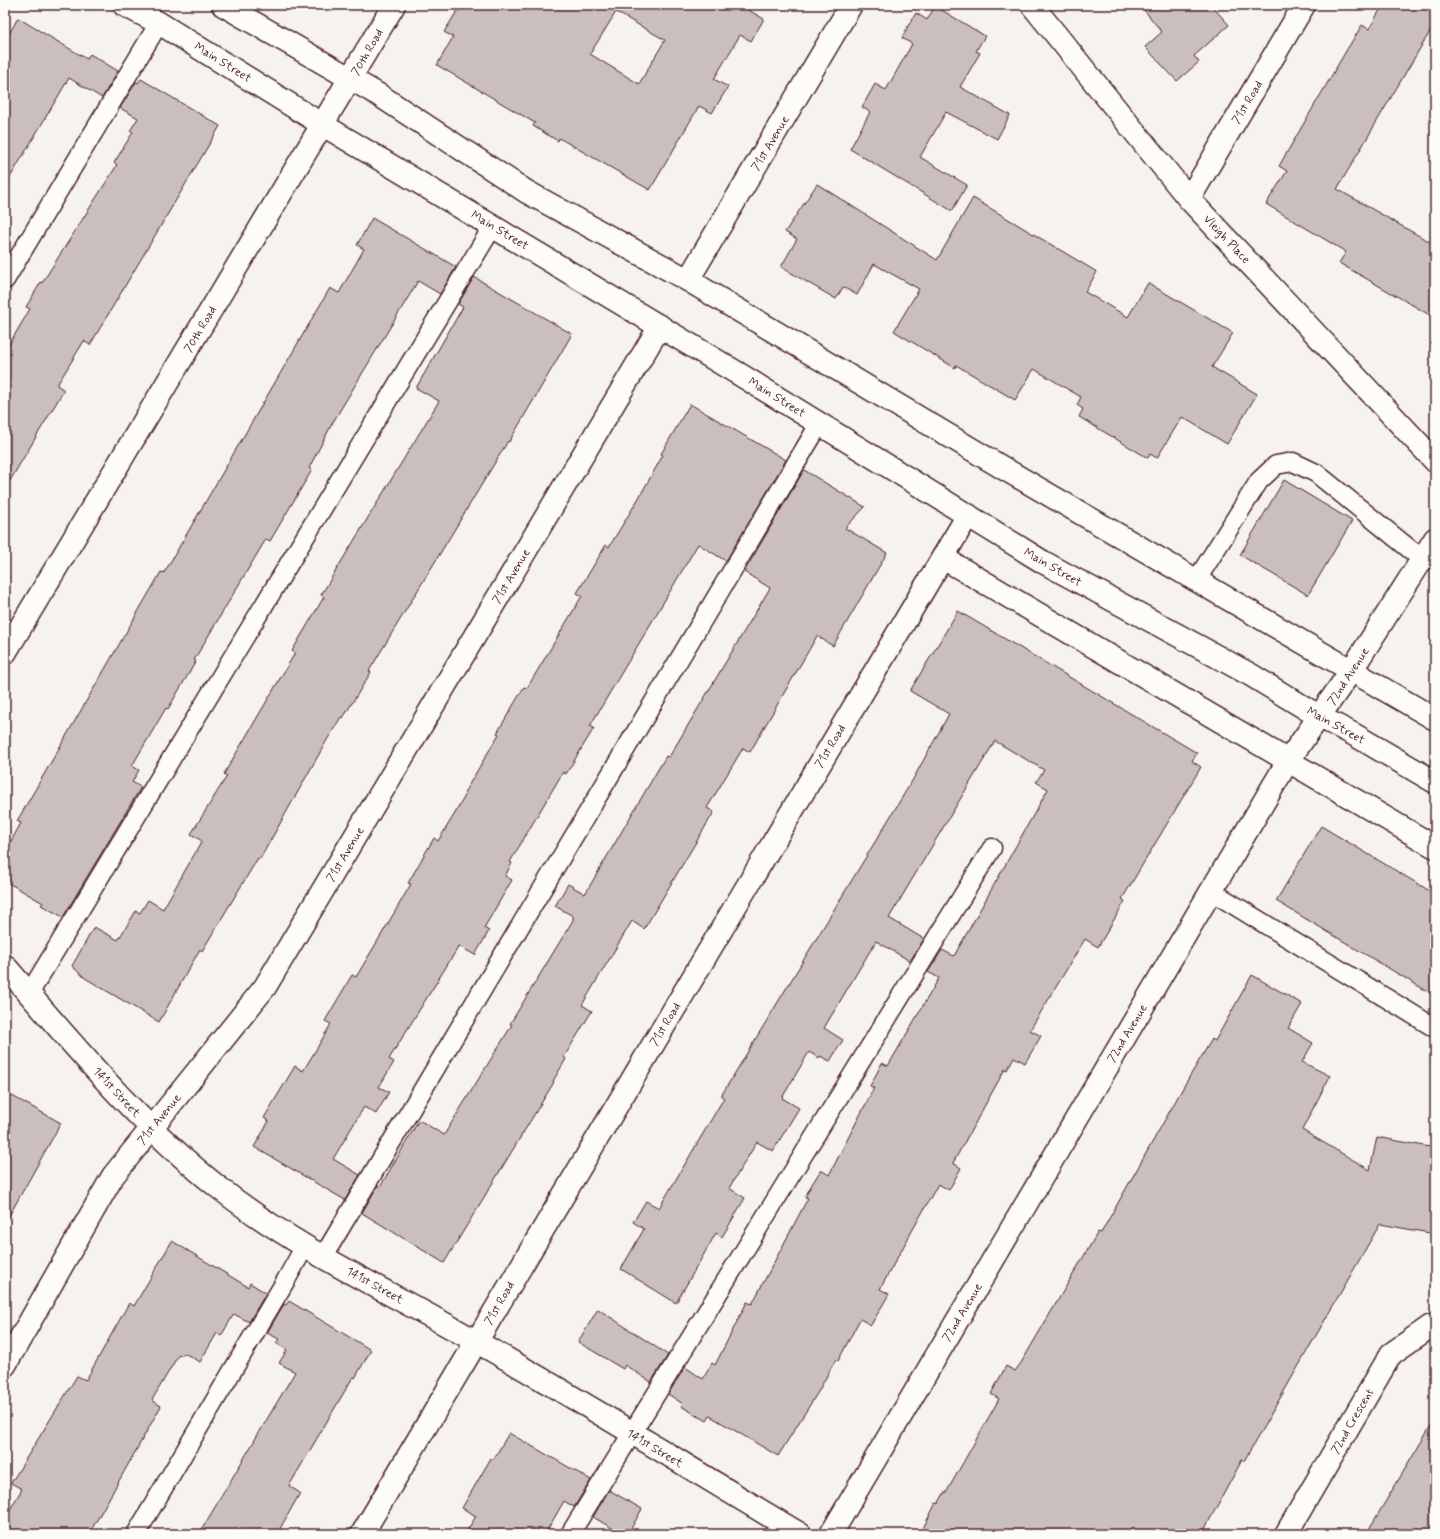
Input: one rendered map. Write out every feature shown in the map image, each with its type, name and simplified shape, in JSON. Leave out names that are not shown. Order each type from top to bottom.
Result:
[{"type":"street","name":"Main Street","points":[[124,5],[159,23],[323,125],[660,326],[1044,562],[1251,675],[1320,717],[1353,734],[1435,782]]},
{"type":"street","points":[[223,5],[378,95],[527,192],[688,280],[1003,468],[1435,719]]},
{"type":"street","name":"70th Road","points":[[5,653],[351,79],[394,5]]},
{"type":"street","name":"71st Avenue","points":[[688,280],[851,5]]},
{"type":"street","name":"Vleigh Place","points":[[1032,5],[1189,199],[1435,461]]},
{"type":"street","name":"71st Road","points":[[1189,199],[1304,5]]},
{"type":"street","name":"71st Avenue","points":[[5,1365],[113,1176],[150,1128],[265,987],[660,326]]},
{"type":"street","name":"71st Road","points":[[362,1534],[968,515]]},
{"type":"street","name":"72nd Avenue","points":[[831,1534],[1288,761],[1320,717],[1435,539]]},
{"type":"street","points":[[943,558],[1435,848]]},
{"type":"street","name":"141st Street","points":[[5,966],[79,1051],[150,1128],[218,1187],[314,1251],[477,1342],[800,1534]]},
{"type":"street","name":"72nd Crescent","points":[[1286,1534],[1392,1354],[1431,1326],[1435,1326]]},
{"type":"lane","points":[[5,280],[159,23]]},
{"type":"lane","points":[[29,994],[493,226]]},
{"type":"lane","points":[[136,1534],[286,1280],[314,1251],[820,424]]},
{"type":"lane","points":[[1196,581],[1259,481],[1276,465],[1292,462],[1316,473],[1422,559]]},
{"type":"lane","points":[[570,1534],[992,848]]},
{"type":"lane","points":[[1211,891],[1435,1028]]},
{"type":"building","points":[[461,5],[740,5],[764,19],[751,41],[740,35],[714,79],[728,87],[712,113],[699,106],[650,190],[559,138],[558,141],[533,126],[535,123],[437,65],[453,37],[444,32]],"holes":[[[616,12],[665,40],[639,84],[590,54]]]},
{"type":"building","points":[[1140,5],[1211,5],[1229,25],[1194,56],[1199,62],[1177,81],[1145,47],[1162,32]]},
{"type":"building","points":[[1383,5],[1435,5],[1435,23],[1337,189],[1435,245],[1435,318],[1339,263],[1346,252],[1266,204],[1287,171],[1279,166],[1346,51],[1362,25],[1369,29]]},
{"type":"building","points":[[935,6],[985,36],[976,51],[980,53],[960,87],[1010,115],[997,139],[946,112],[920,157],[967,185],[952,211],[850,149],[870,112],[862,107],[875,84],[886,90],[912,44],[902,38],[908,26],[916,13],[927,20]]},
{"type":"building","points":[[18,18],[87,59],[90,54],[118,71],[102,98],[69,78],[5,186],[5,41]]},
{"type":"building","points":[[141,79],[220,126],[90,345],[84,341],[57,385],[64,390],[5,489],[5,351],[30,309],[26,307],[41,282],[42,283],[117,165],[114,163],[133,132],[130,131],[138,118],[120,108],[136,82],[138,83]]},
{"type":"building","points":[[817,184],[937,260],[973,198],[1097,272],[1085,292],[1128,317],[1148,283],[1233,333],[1212,367],[1257,394],[1227,444],[1182,417],[1157,458],[1150,454],[1148,458],[1079,417],[1083,409],[1077,405],[1081,397],[1034,369],[1015,400],[956,365],[955,368],[894,331],[919,289],[874,264],[857,295],[843,287],[836,299],[781,267],[797,239],[785,232]]},
{"type":"building","points":[[372,218],[456,267],[440,294],[418,281],[333,422],[309,468],[312,470],[270,541],[266,539],[194,660],[196,661],[168,709],[166,708],[132,766],[139,770],[132,782],[141,787],[63,917],[41,905],[43,903],[5,881],[5,852],[21,823],[17,821],[161,572],[164,573],[330,288],[339,293],[364,249],[357,245]]},
{"type":"building","points":[[474,277],[572,334],[509,442],[508,441],[369,671],[371,672],[343,718],[341,717],[327,740],[260,859],[258,858],[202,951],[200,949],[159,1022],[85,978],[72,966],[94,927],[118,940],[136,911],[140,913],[148,900],[163,909],[202,841],[191,834],[227,776],[224,774],[295,653],[292,651],[324,597],[321,595],[439,401],[416,388],[463,307],[458,304]]},
{"type":"building","points":[[690,404],[786,460],[726,561],[698,544],[590,726],[594,728],[566,774],[563,772],[510,862],[512,863],[505,876],[512,880],[484,928],[489,931],[475,955],[459,946],[389,1059],[394,1062],[379,1087],[389,1092],[376,1114],[364,1107],[333,1159],[360,1175],[345,1200],[254,1147],[269,1121],[264,1118],[295,1066],[303,1071],[317,1048],[331,1024],[325,1021],[352,975],[356,977],[383,932],[411,884],[408,883],[434,838],[438,841],[454,815],[466,794],[464,793],[499,734],[497,733],[511,709],[524,687],[527,688],[582,596],[577,593],[606,545],[609,547],[637,501],[663,455],[661,454]]},
{"type":"building","points":[[804,470],[865,507],[845,528],[887,553],[833,646],[817,636],[750,752],[743,748],[707,808],[714,812],[644,929],[632,921],[582,1005],[592,1011],[564,1057],[566,1059],[553,1081],[554,1082],[444,1263],[362,1213],[378,1185],[380,1187],[419,1120],[444,1135],[512,1025],[510,1024],[573,920],[573,916],[555,906],[568,884],[585,894],[666,756],[669,757],[770,588],[744,572]]},
{"type":"building","points":[[1284,480],[1352,521],[1308,595],[1240,555]]},
{"type":"building","points":[[958,611],[1197,753],[1192,761],[1201,767],[1122,899],[1125,901],[1098,947],[1085,939],[1030,1030],[1041,1036],[1025,1063],[1014,1057],[1007,1070],[1005,1069],[953,1163],[961,1168],[949,1190],[938,1184],[880,1289],[889,1294],[871,1325],[860,1319],[838,1361],[836,1359],[818,1392],[778,1456],[710,1416],[707,1421],[681,1406],[683,1404],[668,1394],[685,1367],[703,1379],[712,1363],[715,1365],[747,1302],[752,1304],[808,1198],[805,1197],[812,1184],[821,1170],[829,1175],[874,1088],[870,1086],[882,1063],[888,1066],[939,978],[928,972],[942,950],[954,956],[1048,789],[1036,782],[1044,770],[995,741],[889,918],[924,939],[910,961],[876,941],[824,1028],[843,1040],[830,1061],[820,1056],[819,1058],[809,1052],[782,1098],[799,1108],[773,1151],[757,1142],[729,1188],[745,1198],[722,1237],[716,1233],[676,1303],[621,1269],[644,1229],[633,1222],[646,1201],[659,1208],[724,1098],[721,1096],[912,781],[949,714],[910,691]]},
{"type":"building","points":[[1321,826],[1435,894],[1435,996],[1276,901]]},
{"type":"building","points":[[1252,975],[1302,1004],[1288,1028],[1313,1043],[1302,1062],[1330,1076],[1302,1130],[1370,1170],[1377,1137],[1435,1148],[1435,1234],[1380,1224],[1244,1461],[1242,1460],[1202,1534],[920,1534],[936,1503],[938,1504],[945,1492],[946,1493],[999,1399],[991,1394],[1006,1366],[1015,1371],[1021,1363],[1098,1232],[1101,1233],[1184,1086],[1212,1039],[1215,1041]]},
{"type":"building","points":[[5,1092],[61,1123],[5,1223]]},
{"type":"building","points":[[172,1241],[248,1287],[250,1283],[266,1293],[249,1322],[234,1314],[221,1336],[217,1333],[200,1362],[184,1353],[182,1356],[179,1354],[152,1400],[161,1406],[89,1534],[5,1534],[5,1518],[22,1489],[11,1483],[77,1376],[86,1380],[129,1303],[134,1306]]},
{"type":"building","points":[[289,1301],[371,1350],[355,1378],[353,1377],[289,1486],[300,1493],[277,1534],[199,1534],[295,1372],[279,1363],[287,1350],[276,1343],[279,1339],[267,1333],[284,1304],[286,1305]]},
{"type":"building","points":[[598,1309],[668,1355],[651,1382],[625,1365],[623,1369],[578,1342]]},
{"type":"building","points":[[1435,1419],[1435,1534],[1366,1534]]},
{"type":"building","points":[[509,1433],[591,1480],[574,1507],[564,1501],[545,1534],[465,1534],[476,1516],[462,1508],[491,1458],[493,1460]]},
{"type":"building","points":[[609,1490],[642,1509],[628,1534],[622,1534],[593,1517]]}]
